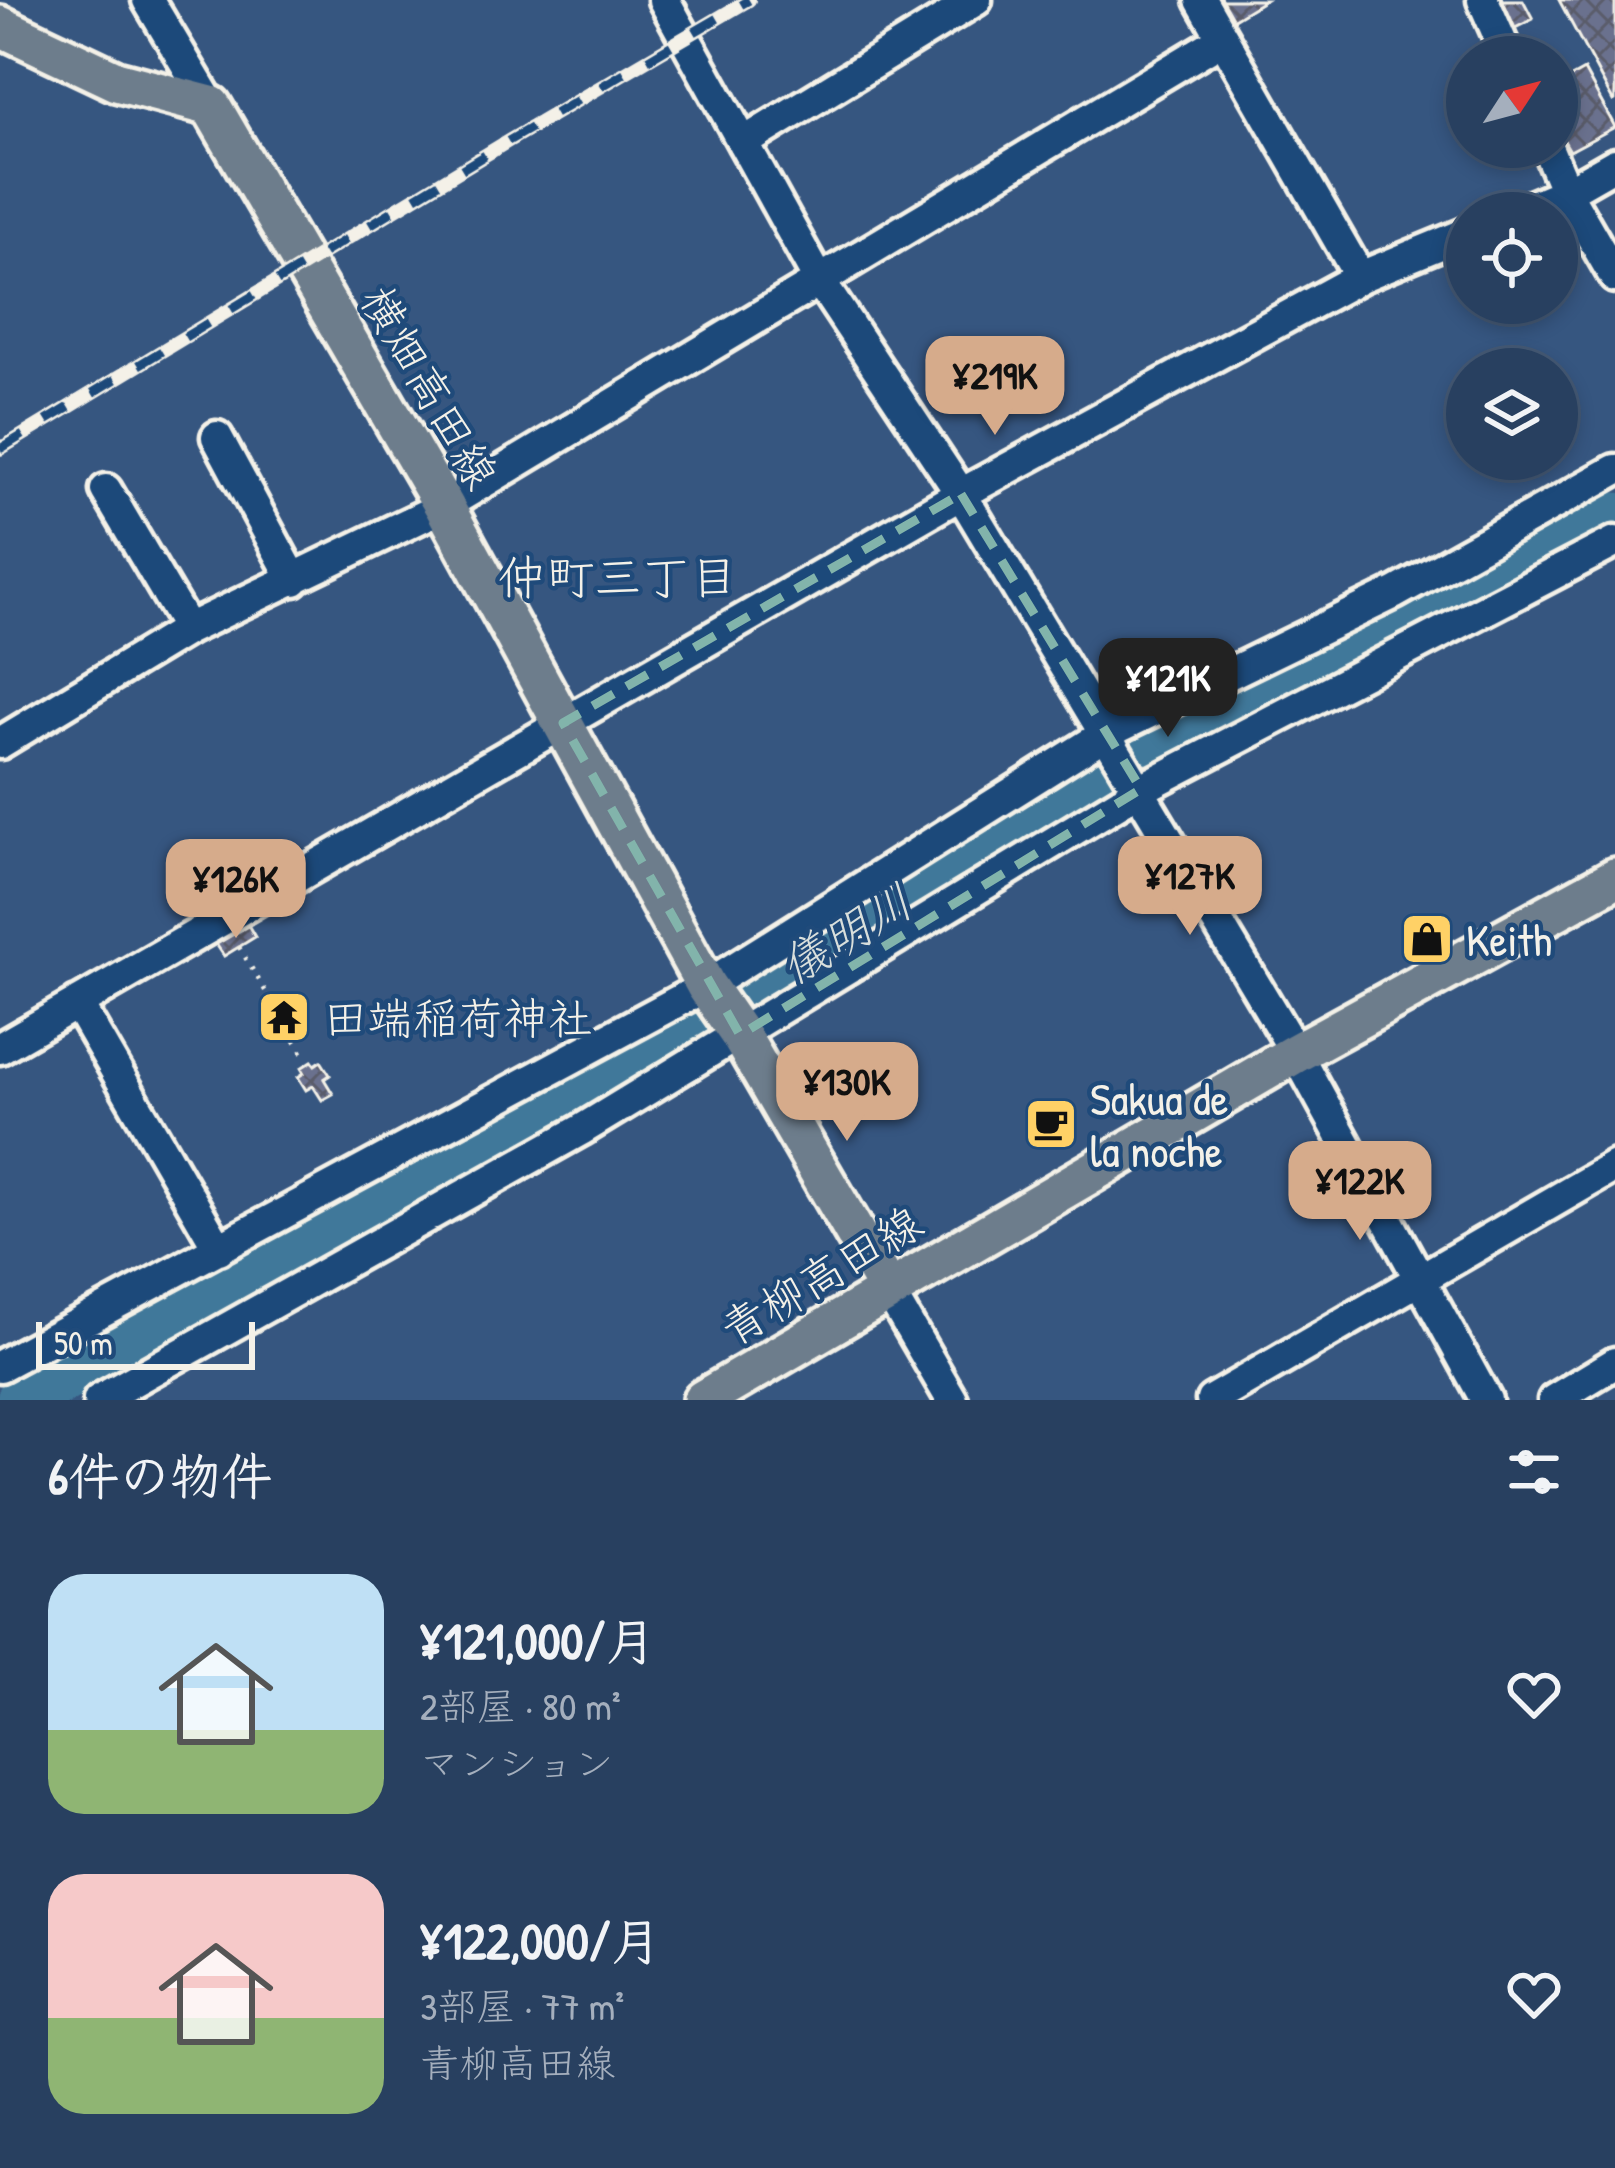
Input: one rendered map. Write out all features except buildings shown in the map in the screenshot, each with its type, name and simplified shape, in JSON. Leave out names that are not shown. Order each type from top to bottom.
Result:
[{"type":"main road","points":[[0,26],[116,81],[211,106]]},
{"type":"main road","name":"横畑高田線","points":[[211,106],[444,506],[708,989],[740,1035],[888,1290]]},
{"type":"main road","name":"青柳高田線","points":[[703,1400],[1296,1053],[1615,878]]},
{"type":"street","points":[[148,0],[211,106]]},
{"type":"street","points":[[743,143],[976,0]]},
{"type":"street","points":[[1201,0],[1360,277]]},
{"type":"street","points":[[1483,0],[1499,36]]},
{"type":"street","points":[[677,5],[743,143],[819,280],[961,494],[1141,789],[1296,1053],[1486,1400]]},
{"type":"street","points":[[0,743],[188,629],[444,506],[1222,39]]},
{"type":"street","points":[[1556,168],[1566,192],[1615,164]]},
{"type":"street","points":[[1578,213],[1615,277]]},
{"type":"street","points":[[0,1048],[961,494],[1360,277],[1446,242]]},
{"type":"street","points":[[217,437],[294,580]]},
{"type":"street","points":[[0,1366],[708,989],[1111,739],[1395,593],[1615,470]]},
{"type":"street","points":[[106,490],[188,629]]},
{"type":"street","points":[[99,1400],[581,1130],[1141,789],[1615,542]]},
{"type":"street","points":[[77,1003],[219,1249]]},
{"type":"street","points":[[1212,1400],[1615,1166]]},
{"type":"street","points":[[888,1290],[952,1400]]},
{"type":"street","points":[[1554,1400],[1615,1363]]},
{"type":"path","points":[[239,947],[306,1059]]},
{"type":"highlighted area","points":[[961,494],[1141,789],[740,1035],[563,723]]},
{"type":"waterway","name":"儀明川","points":[[22,1400],[628,1065],[1138,755],[1615,518]]},
{"type":"railway","points":[[0,449],[749,0]]},
{"type":"place","name":"Keith","points":[[1427,939]]},
{"type":"place","name":"田端稲荷神社","points":[[284,1017]]},
{"type":"place","name":"Sakua de la noche","points":[[1051,1124]]},
{"type":"district","name":"仲町三丁目","points":[[618,576]]}]
